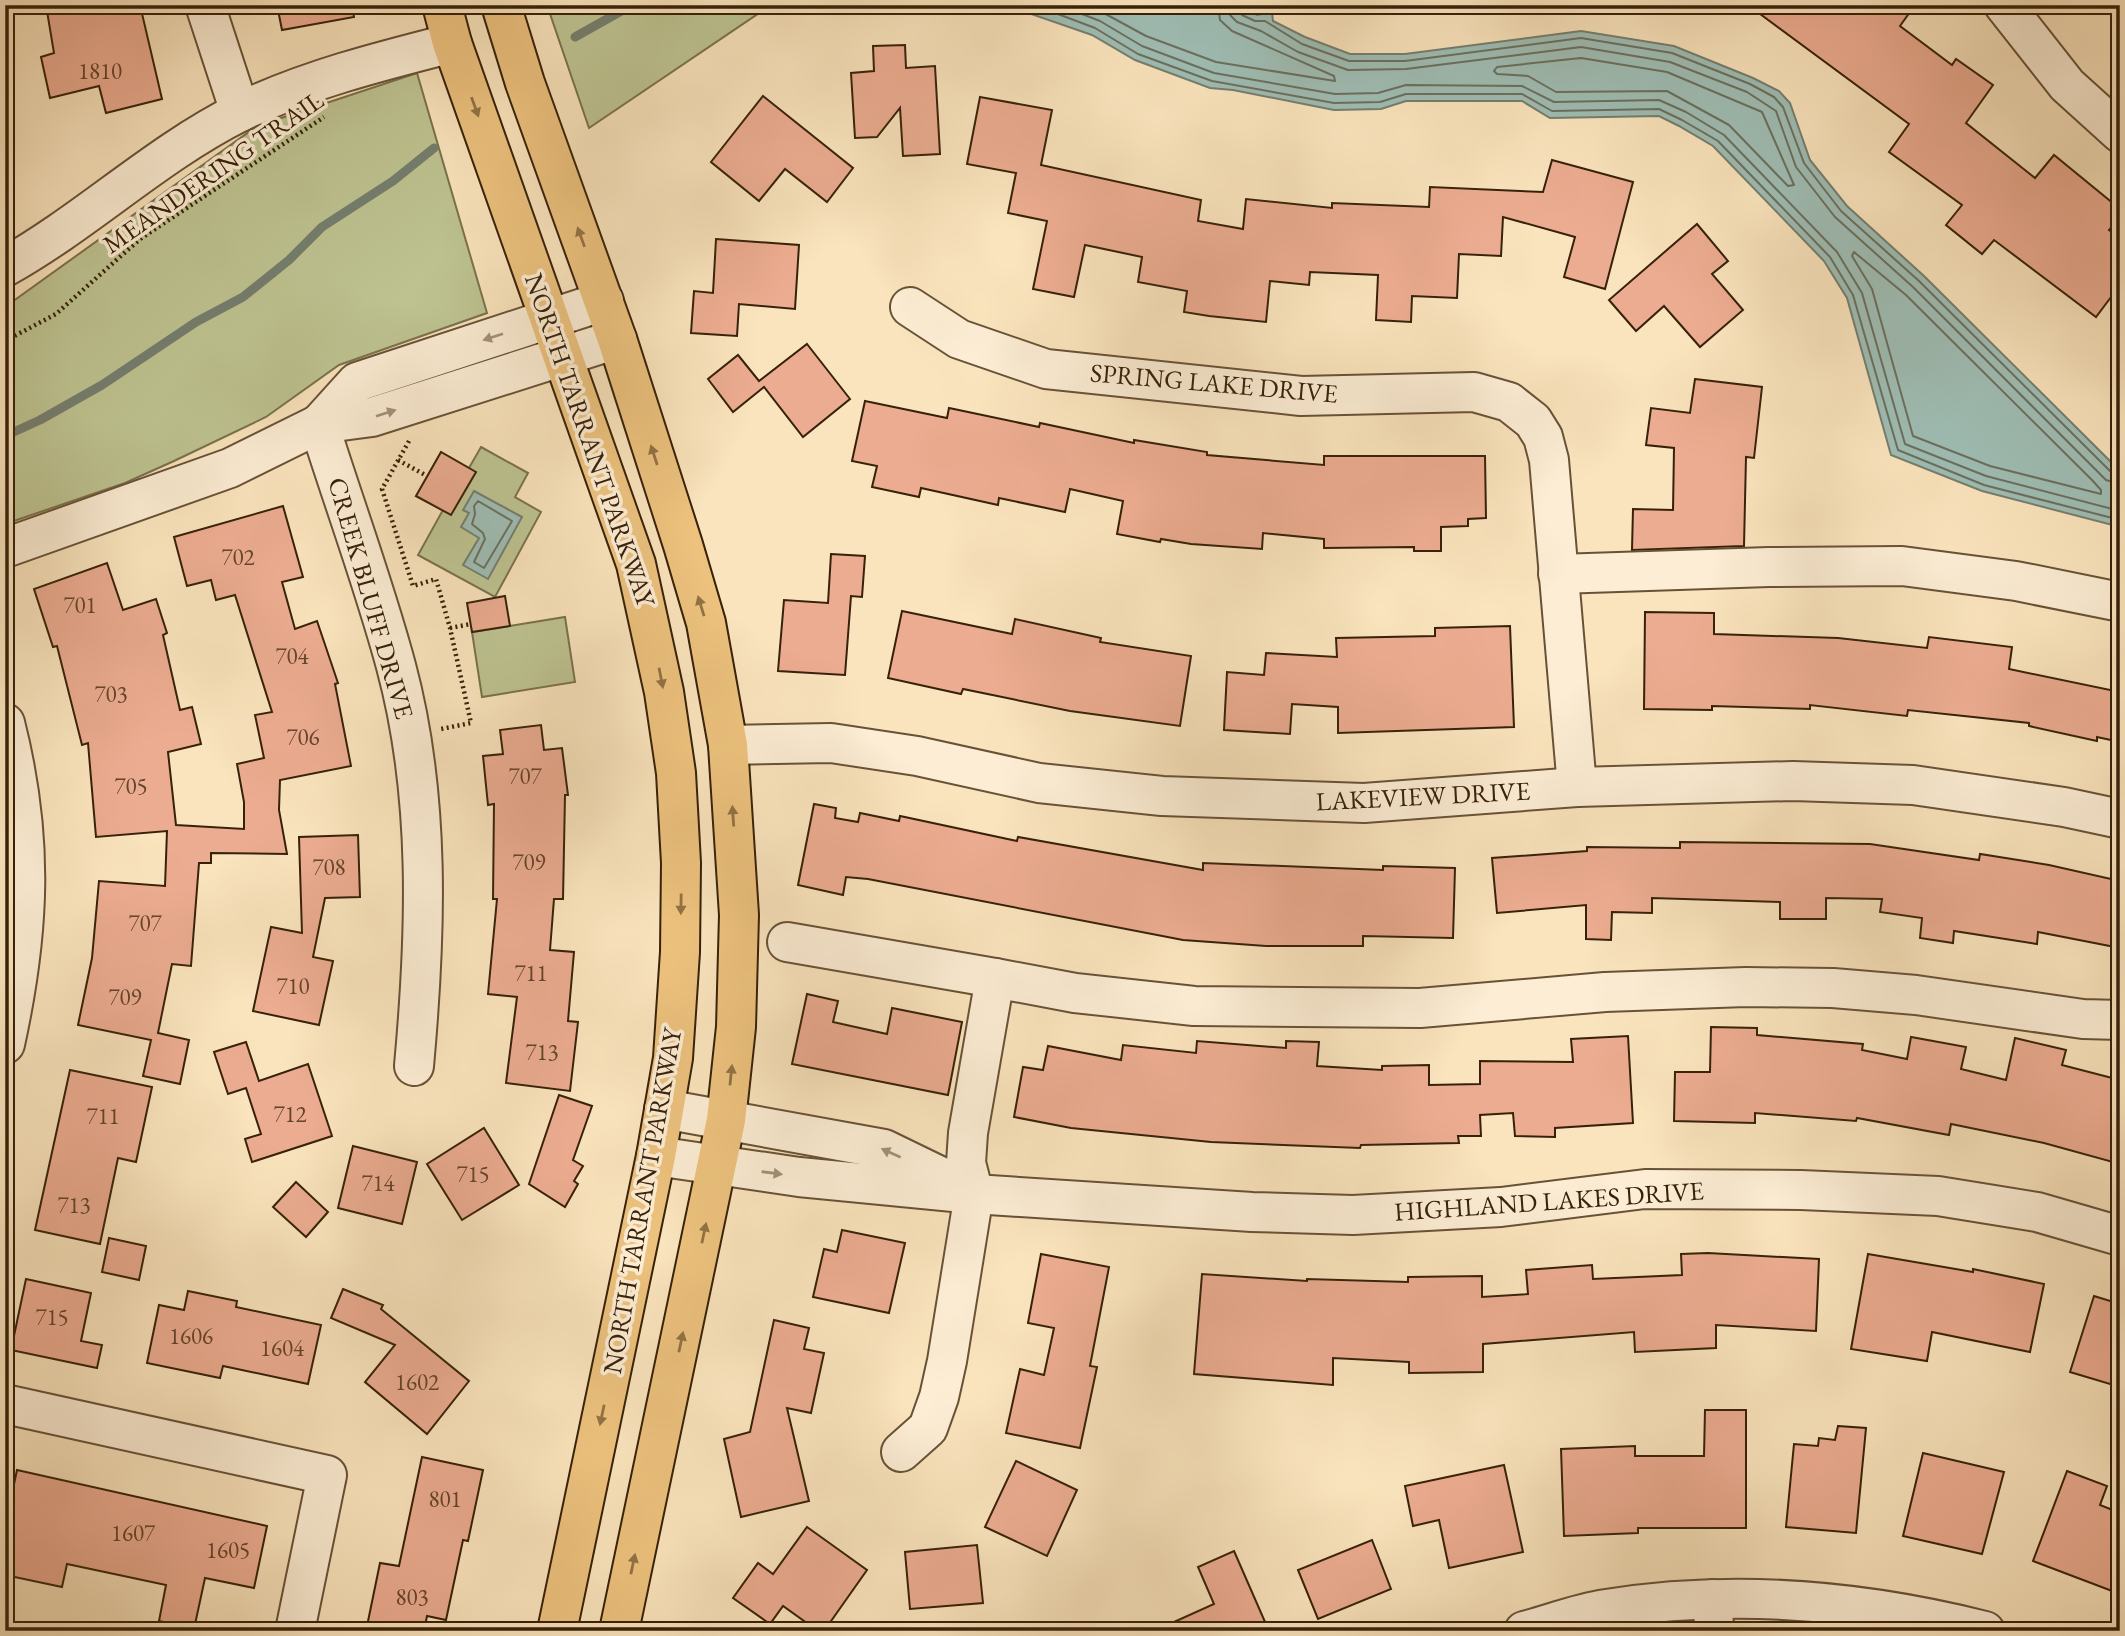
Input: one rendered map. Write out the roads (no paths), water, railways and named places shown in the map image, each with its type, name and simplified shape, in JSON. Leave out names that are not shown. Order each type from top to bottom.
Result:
[{"type":"main road","name":"NORTH TARRANT PARKWAY","points":[[442,5],[452,43],[636,564],[664,692],[676,773],[681,863],[680,952],[673,1058],[656,1156],[558,1631]]},
{"type":"main road","name":"NORTH TARRANT PARKWAY","points":[[501,5],[525,83],[617,339],[706,622],[728,745],[739,915],[736,1027],[726,1120],[619,1631]]},
{"type":"street","points":[[205,5],[240,112]]},
{"type":"street","points":[[2008,7],[2067,85],[2120,132]]},
{"type":"street","points":[[5,267],[162,158],[240,112],[315,83],[452,43]]},
{"type":"street","points":[[319,424],[357,382],[604,301]]},
{"type":"street","name":"SPRING LAKE DRIVE","points":[[909,307],[959,339],[1046,369],[1301,396],[1474,392],[1509,402],[1532,421],[1543,437],[1549,460],[1577,787]]},
{"type":"street","points":[[5,548],[230,468],[319,424],[372,417],[617,339]]},
{"type":"street","name":"CREEK BLUFF DRIVE","points":[[319,424],[397,667],[411,737],[419,802],[423,884],[423,966],[414,1066]]},
{"type":"street","points":[[1558,574],[1769,566],[1902,566],[2016,581],[2120,602]]},
{"type":"street","points":[[5,723],[24,815],[28,871],[25,925],[5,1044]]},
{"type":"street","name":"LAKEVIEW DRIVE","points":[[728,745],[831,743],[917,756],[1039,783],[1162,796],[1364,803],[1577,787],[1793,781],[1913,785],[2064,807],[2120,819]]},
{"type":"street","points":[[787,942],[1075,993],[1157,1004],[1206,1007],[1420,1008],[1605,992],[1771,987],[1916,995],[2083,1019],[2120,1020]]},
{"type":"street","points":[[901,1452],[928,1428],[939,1397],[974,1194],[966,1163],[966,1151],[995,978]]},
{"type":"street","name":"HIGHLAND LAKES DRIVE","points":[[664,1109],[884,1149],[974,1194]]},
{"type":"street","name":"HIGHLAND LAKES DRIVE","points":[[656,1156],[718,1167],[974,1194],[1150,1207],[1353,1214],[1501,1207],[1645,1189],[1801,1190],[1938,1196],[2037,1212],[2120,1236]]},
{"type":"street","points":[[5,1404],[327,1475],[295,1631]]},
{"type":"street","points":[[1524,1631],[1605,1609],[1713,1615],[1806,1600],[1943,1620],[1985,1631]]},
{"type":"water","points":[[1005,5],[1238,5],[1257,15],[1272,12],[1273,21],[1305,37],[1350,54],[1405,54],[1581,31],[1674,46],[1753,78],[1779,91],[1790,103],[1810,160],[1847,206],[1924,276],[2120,472],[2120,527],[1982,491],[1891,455],[1847,298],[1824,261],[1713,146],[1659,116],[1550,118],[1522,101],[1406,101],[1381,109],[1334,110],[1210,88],[1135,60],[1092,35]]},
{"type":"water","points":[[474,491],[522,517],[488,579],[463,565],[479,538],[461,527],[469,513],[463,510]]},
{"type":"waterway","points":[[575,37],[632,5]]},
{"type":"waterway","points":[[5,436],[40,420],[102,385],[196,322],[243,297],[289,260],[322,227],[393,181],[434,148]]}]
